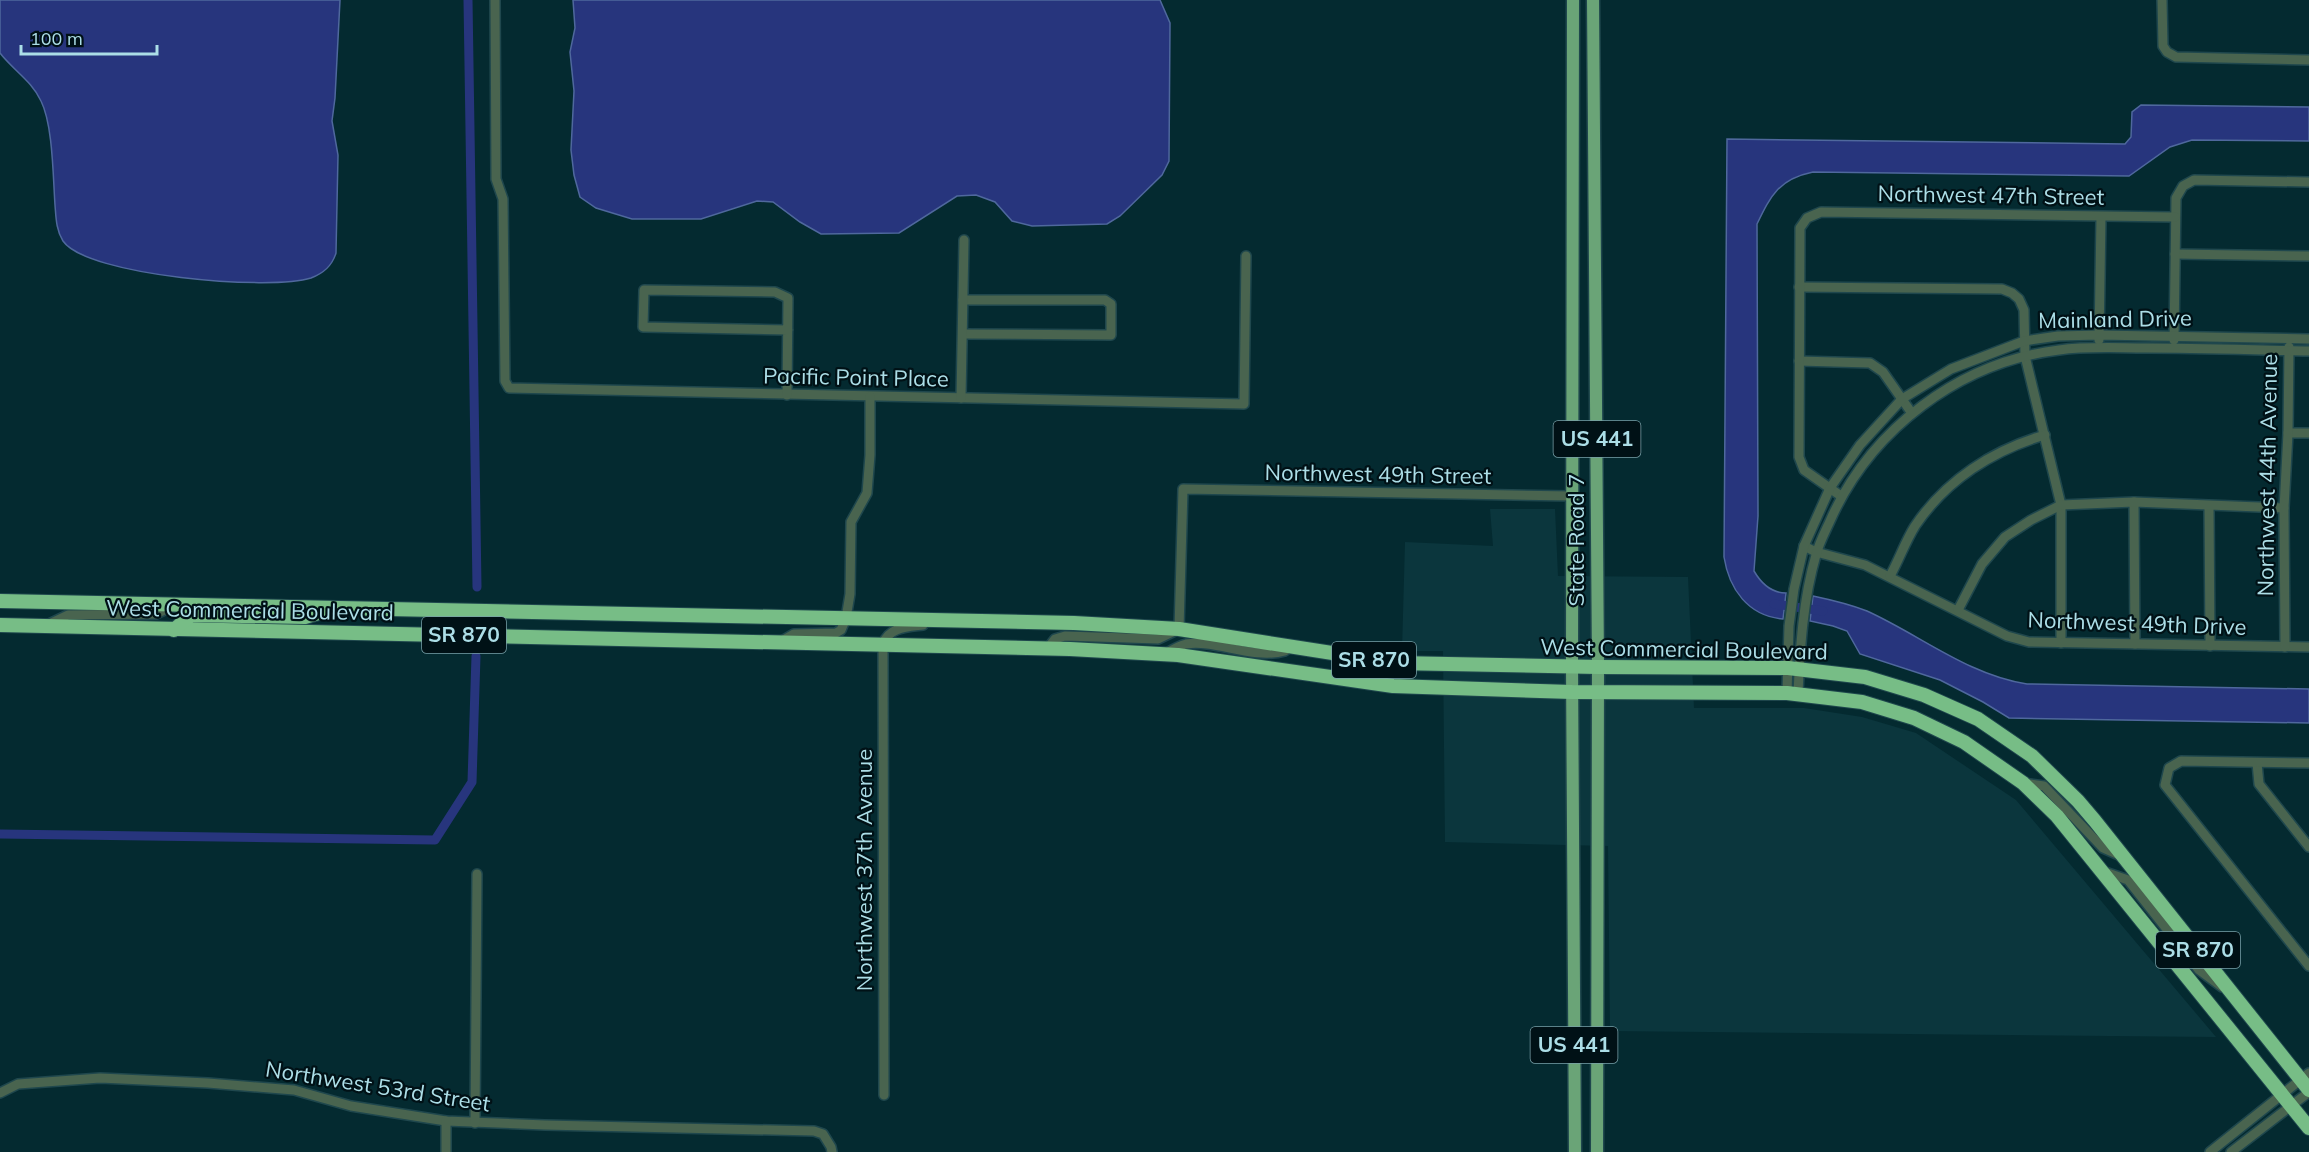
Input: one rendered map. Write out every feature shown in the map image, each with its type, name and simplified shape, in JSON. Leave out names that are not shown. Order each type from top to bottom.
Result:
[{"type":"highway","name":"West Commercial Boulevard","points":[[0,601],[1074,623],[1179,629],[1396,663],[1793,668],[1866,677],[1924,695],[1978,719],[2032,756],[2078,801],[2307,1083]]},
{"type":"highway","points":[[174,630],[191,615],[305,617],[337,607]]},
{"type":"highway","name":"West Commercial Boulevard","points":[[0,626],[1048,648],[1165,654],[1393,686],[1572,692],[1792,693],[1862,702],[1914,718],[1964,742],[2023,783],[2057,816],[2103,871],[2309,1128]]},
{"type":"main road","name":"State Road 7","points":[[1573,0],[1572,692],[1575,1152]]},
{"type":"main road","name":"State Road 7","points":[[1593,0],[1598,667],[1597,1152]]},
{"type":"main road","points":[[1573,1032],[1590,1043],[1598,1061]]},
{"type":"street","name":"Pacific Point Place","points":[[495,0],[496,179],[503,200],[505,381],[509,388],[1244,404],[1246,256]]},
{"type":"street","points":[[2162,0],[2162,38],[2164,49],[2171,55],[2182,58],[2309,60]]},
{"type":"street","points":[[2174,348],[2176,198],[2183,186],[2194,180],[2309,182]]},
{"type":"street","name":"Northwest 47th Street","points":[[1799,287],[1800,228],[1808,218],[1821,212],[2175,217]]},
{"type":"street","points":[[2099,348],[2101,216]]},
{"type":"street","points":[[961,398],[964,240]]},
{"type":"street","points":[[2175,254],[2309,256]]},
{"type":"street","points":[[1841,496],[1804,470],[1799,457],[1799,287],[2002,289],[2012,292],[2019,299],[2024,310],[2025,356],[2061,505],[2061,644]]},
{"type":"street","points":[[787,395],[788,330],[788,298],[775,292],[644,290],[643,327],[788,330]]},
{"type":"street","points":[[963,300],[1105,300],[1112,304],[1112,335],[963,334]]},
{"type":"street","name":"Mainland Drive","points":[[1792,693],[1793,668],[1789,626],[1794,589],[1804,546],[1830,488],[1860,445],[1902,399],[1951,369],[2024,341],[2098,334],[2309,339]]},
{"type":"street","name":"Northwest 44th Avenue","points":[[2286,647],[2284,508],[2289,339]]},
{"type":"street","name":"Mainland Drive","points":[[1793,668],[1816,552],[1841,496],[1870,454],[1911,412],[1957,383],[2025,356],[2060,350],[2174,348],[2309,351]]},
{"type":"street","points":[[1799,361],[1870,363],[1883,372],[1911,412]]},
{"type":"street","points":[[846,618],[850,594],[851,522],[867,493],[870,455],[870,397]]},
{"type":"street","points":[[2288,433],[2309,433]]},
{"type":"street","points":[[1890,576],[1915,526],[1942,494],[1988,457],[2019,443],[2045,435]]},
{"type":"street","name":"Northwest 49th Street","points":[[1179,629],[1183,489],[1572,496]]},
{"type":"street","points":[[1958,610],[1982,564],[2005,537],[2031,520],[2061,505],[2134,502],[2284,508]]},
{"type":"street","points":[[2134,502],[2135,644]]},
{"type":"street","points":[[2209,506],[2210,646]]},
{"type":"street","name":"Northwest 49th Drive","points":[[1804,546],[1816,552],[1865,565],[2007,636],[2029,642],[2309,647]]},
{"type":"street","name":"West Commercial Boulevard","points":[[42,627],[68,615],[156,614],[177,603]]},
{"type":"street","name":"West Commercial Boulevard","points":[[781,642],[794,634],[836,633],[842,630],[846,618]]},
{"type":"street","name":"West Commercial Boulevard","points":[[883,644],[885,637],[897,630],[941,620]]},
{"type":"street","name":"West Commercial Boulevard","points":[[1048,648],[1055,639],[1065,636],[1158,639],[1179,629]]},
{"type":"street","name":"Northwest 37th Avenue","points":[[883,644],[884,1095]]},
{"type":"street","name":"West Commercial Boulevard","points":[[1165,654],[1188,644],[1249,652],[1278,653],[1285,651],[1287,645]]},
{"type":"street","points":[[2309,764],[2181,761],[2169,768],[2165,785],[2309,966]]},
{"type":"street","points":[[2257,763],[2259,784],[2309,847]]},
{"type":"street","name":"West Commercial Boulevard","points":[[2023,783],[2044,786],[2103,848],[2125,858]]},
{"type":"street","name":"West Commercial Boulevard","points":[[2103,871],[2128,880],[2199,970],[2234,995]]},
{"type":"street","points":[[475,1123],[477,874]]},
{"type":"street","name":"Northwest 53rd Street","points":[[0,1093],[18,1084],[100,1078],[208,1083],[294,1090],[351,1106],[475,1123],[814,1131],[823,1134],[832,1152]]},
{"type":"street","points":[[2231,1152],[2307,1083]]},
{"type":"street","points":[[2210,1152],[2287,1100],[2307,1083]]},
{"type":"street","points":[[446,1120],[446,1152]]},
{"type":"shaded area","points":[[1490,509],[1555,509],[1558,576],[1688,577],[1694,708],[1804,708],[1862,717],[1916,733],[2016,800],[2216,1037],[1610,1031],[1608,846],[1445,842],[1443,651],[1402,651],[1405,542],[1493,546]]},
{"type":"water","points":[[0,0],[340,0],[332,121],[338,155],[336,253],[330,265],[311,278],[290,282],[259,283],[181,278],[141,272],[106,263],[79,253],[63,241],[57,223],[52,152],[45,111],[33,87],[0,53]]},
{"type":"water","points":[[573,0],[1160,0],[1170,23],[1169,161],[1162,175],[1120,216],[1107,224],[1032,226],[1012,221],[995,202],[976,195],[957,196],[899,233],[821,234],[773,202],[757,201],[701,219],[632,219],[596,208],[580,197],[574,175],[571,150],[574,91],[570,52],[575,28]]},
{"type":"water","points":[[2141,105],[2309,107],[2309,141],[2192,140],[2170,147],[2129,176],[1813,172],[1792,179],[1772,197],[1757,224],[1758,516],[1754,571],[1767,587],[1786,593],[1783,619],[1760,613],[1750,607],[1730,580],[1724,557],[1727,139],[2125,144],[2131,137],[2132,112]]},
{"type":"water","points":[[1813,596],[1867,611],[1964,663],[2005,679],[2027,684],[2309,689],[2309,723],[2009,718],[1940,680],[1860,654],[1847,631],[1810,621]]},
{"type":"waterway","points":[[468,0],[477,587]]},
{"type":"waterway","points":[[1774,604],[1823,611]]},
{"type":"waterway","points":[[0,834],[435,840],[472,782],[476,656]]}]
